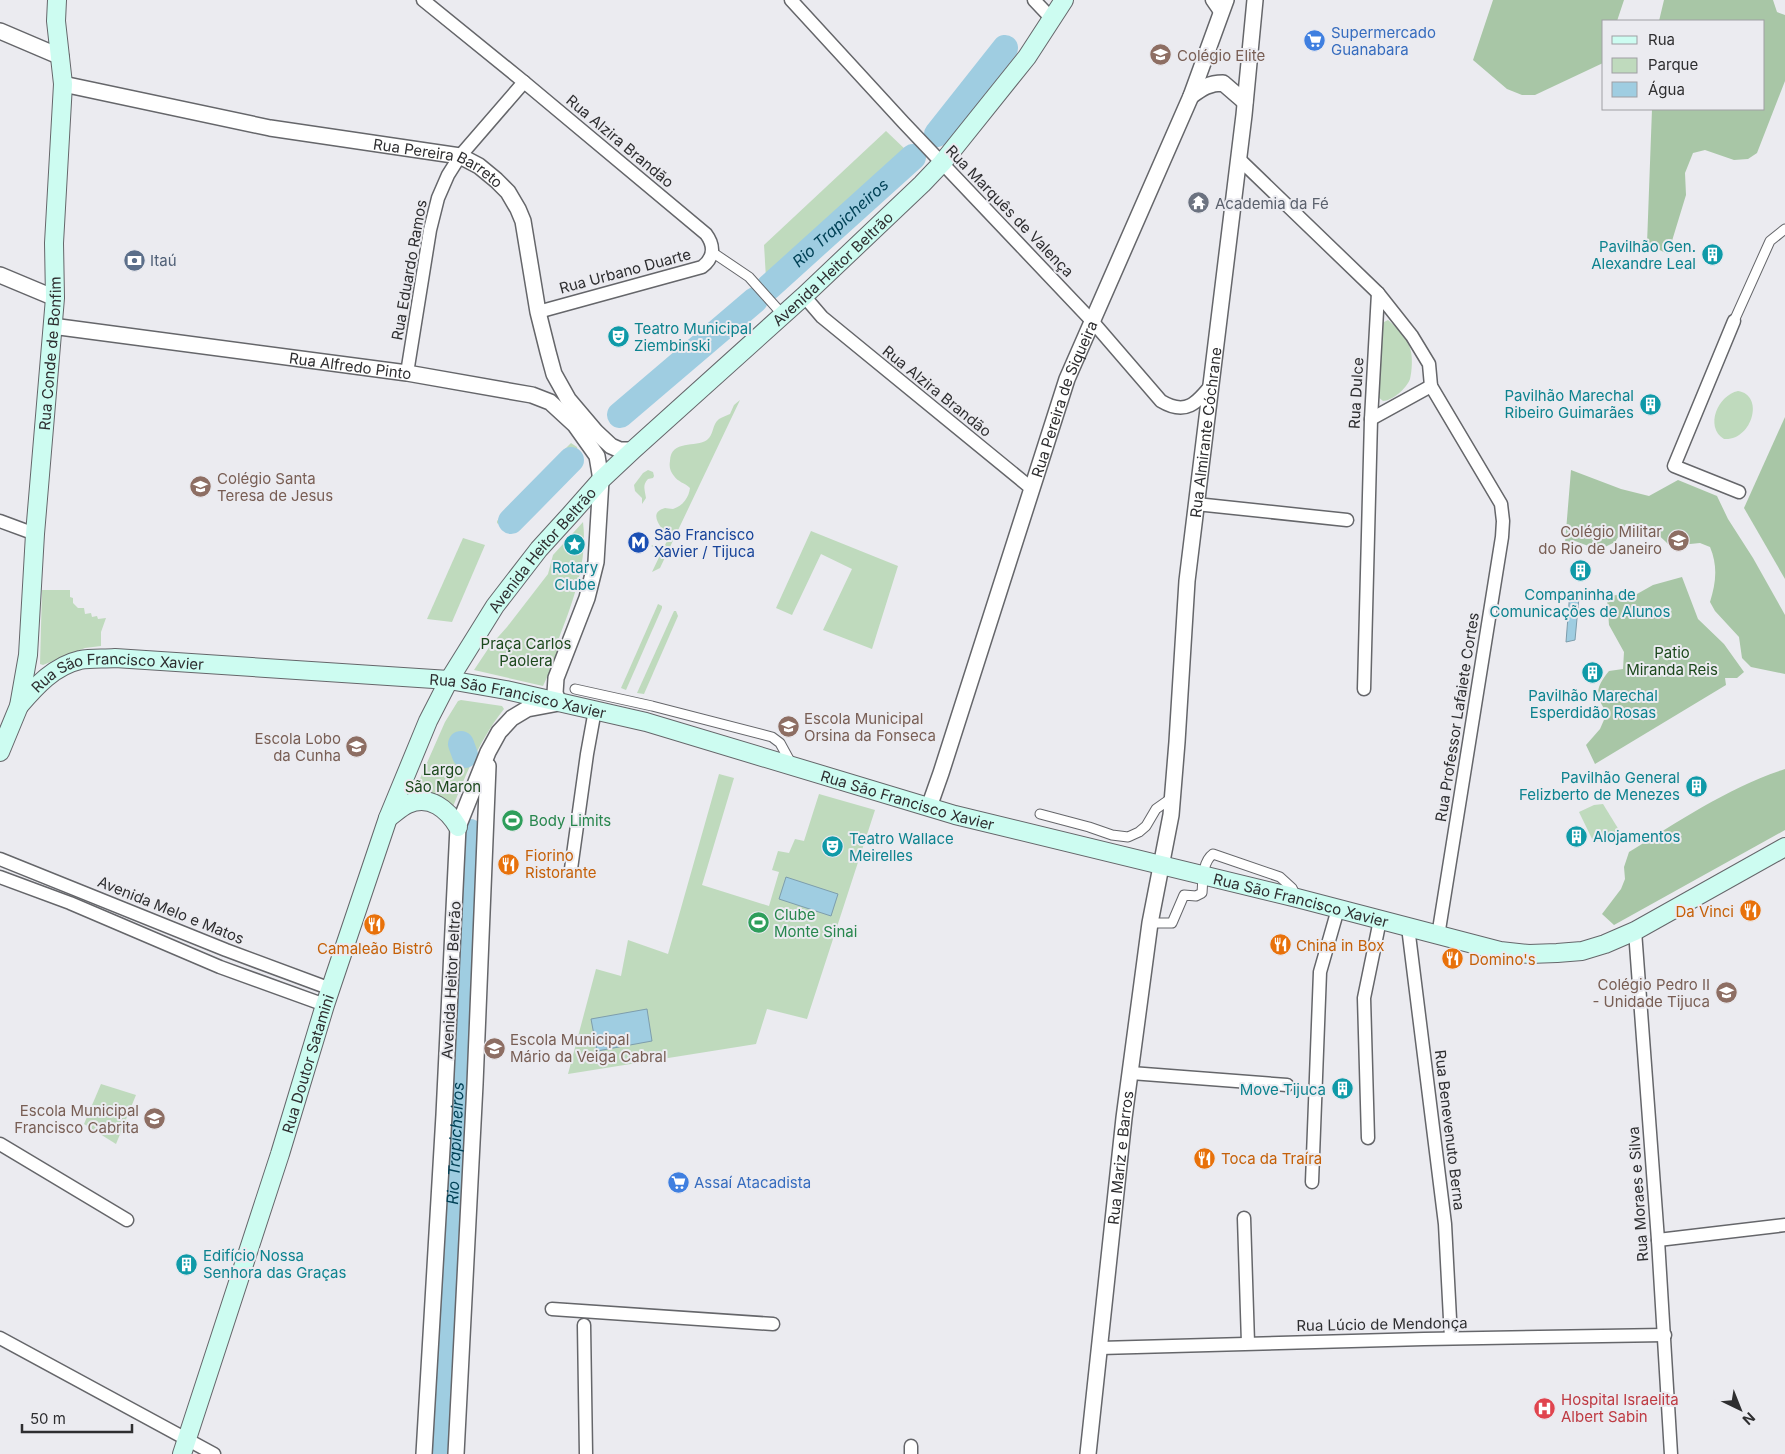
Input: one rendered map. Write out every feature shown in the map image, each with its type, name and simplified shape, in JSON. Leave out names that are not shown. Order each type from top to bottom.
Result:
[{"type":"main road","name":"Rua Conde de Bonfim","points":[[19,706],[28,655],[35,534],[55,298],[54,243],[64,84],[56,21],[57,0]]},
{"type":"main road","name":"Avenida Heitor Beltrão","points":[[449,680],[495,606],[539,550],[601,480],[804,296],[922,184],[942,163],[1027,57],[1064,0]]},
{"type":"main road","name":"Rua São Francisco Xavier","points":[[19,706],[38,683],[55,671],[80,660],[106,659],[449,680],[506,690],[646,722],[955,815],[1297,898],[1438,936],[1500,951],[1529,954],[1582,950],[1605,944],[1635,931],[1785,847]]},
{"type":"main road","name":"Rua Doutor Satamini","points":[[185,1446],[280,1154],[328,997],[388,818],[428,721],[449,680]]},
{"type":"main road","points":[[0,752],[19,706]]},
{"type":"main road","points":[[388,818],[408,804],[421,801],[431,802],[442,807],[451,815],[458,827]]},
{"type":"street","name":"Rua Alzira Brandão","points":[[423,0],[706,234],[712,244],[712,252]]},
{"type":"street","name":"Rua Marquês de Valença","points":[[791,0],[1092,321],[1162,402],[1171,407],[1186,408],[1197,402],[1212,384]]},
{"type":"street","points":[[1034,0],[1052,19]]},
{"type":"street","points":[[1212,0],[1223,6]]},
{"type":"street","name":"Rua Almirante Cóchrane","points":[[1162,865],[1172,797],[1187,581],[1245,102],[1254,0]]},
{"type":"street","name":"Rua Pereira de Siqueira","points":[[929,807],[1067,378],[1191,96],[1223,6]]},
{"type":"street","points":[[0,31],[61,57]]},
{"type":"street","name":"Rua Eduardo Ramos","points":[[407,373],[430,230],[438,198],[448,174],[460,156],[524,82]]},
{"type":"street","points":[[1191,96],[1206,85],[1223,83],[1245,102]]},
{"type":"street","name":"Rua Pereira Barreto","points":[[64,84],[270,128],[460,156],[478,166],[508,192],[523,221],[538,312],[554,374],[568,400],[611,446],[620,450],[633,450]]},
{"type":"street","points":[[1238,158],[1378,293],[1412,336],[1429,364],[1431,386],[1371,419]]},
{"type":"street","points":[[1739,492],[1674,466],[1734,321],[1770,241],[1785,230]]},
{"type":"street","points":[[712,252],[749,277],[783,315]]},
{"type":"street","name":"Rua Urbano Duarte","points":[[538,312],[702,267],[710,259],[712,252]]},
{"type":"street","points":[[0,276],[55,298]]},
{"type":"street","name":"Rua Dulce","points":[[1364,689],[1371,419],[1378,293]]},
{"type":"street","name":"Rua Alzira Brandão","points":[[804,296],[818,313],[1031,488]]},
{"type":"street","name":"Rua Alfredo Pinto","points":[[52,326],[407,373],[532,395],[550,402],[574,425],[597,456],[601,480],[596,562],[587,598],[556,678],[554,693],[559,703]]},
{"type":"street","points":[[532,395],[543,390],[554,374]]},
{"type":"street","name":"Rua Professor Lafaiete Cortes","points":[[1431,386],[1500,504],[1503,521],[1438,936]]},
{"type":"street","points":[[1196,504],[1347,520]]},
{"type":"street","points":[[0,521],[35,534]]},
{"type":"street","points":[[575,689],[652,706],[772,737],[780,743],[792,765]]},
{"type":"street","name":"Avenida Heitor Beltrão","points":[[424,1454],[444,1125],[458,827],[488,752],[499,732],[512,718],[527,709],[559,703]]},
{"type":"street","points":[[570,869],[595,710]]},
{"type":"street","name":"Avenida Heitor Beltrão","points":[[456,1454],[475,1084],[488,752]]},
{"type":"street","points":[[1040,814],[1112,835],[1128,837],[1146,826],[1156,810],[1172,797]]},
{"type":"street","name":"Avenida Melo e Matos","points":[[0,859],[226,950],[328,997]]},
{"type":"street","name":"Rua Mariz e Barros","points":[[1088,1454],[1120,1150],[1150,923],[1162,865]]},
{"type":"street","points":[[1150,923],[1172,923],[1184,895],[1196,896],[1202,893],[1203,876]]},
{"type":"street","points":[[0,877],[70,903],[220,967],[328,997]]},
{"type":"street","points":[[1312,1182],[1320,972],[1338,909]]},
{"type":"street","points":[[1368,1138],[1364,998],[1380,920]]},
{"type":"street","name":"Rua Benevenuto Berna","points":[[1408,927],[1445,1224],[1451,1338]]},
{"type":"street","name":"Rua Moraes e Silva","points":[[1635,931],[1658,1240],[1671,1454]]},
{"type":"street","points":[[1131,1073],[1287,1085]]},
{"type":"street","points":[[0,1144],[127,1220]]},
{"type":"street","points":[[1244,1218],[1248,1343]]},
{"type":"street","points":[[1658,1240],[1785,1225]]},
{"type":"street","points":[[552,1309],[773,1324]]},
{"type":"street","points":[[584,1325],[586,1454]]},
{"type":"street","name":"Rua Lúcio de Mendonça","points":[[1100,1348],[1451,1338],[1664,1335]]},
{"type":"street","points":[[0,1338],[185,1446],[214,1454]]},
{"type":"green space","points":[[1493,0],[1624,0],[1617,20],[1602,20],[1602,63],[1535,95],[1522,95],[1507,89],[1473,60]]},
{"type":"green space","points":[[1664,0],[1773,0],[1777,12],[1785,15],[1785,81],[1757,153],[1748,159],[1734,160],[1705,150],[1693,153],[1685,173],[1686,195],[1668,254],[1647,244],[1652,110],[1765,110],[1765,20],[1659,20]]},
{"type":"green space","points":[[886,131],[908,152],[766,278],[764,245]]},
{"type":"green space","points":[[1388,320],[1409,344],[1412,355],[1412,368],[1410,379],[1406,386],[1395,396],[1383,401],[1377,396],[1382,323]]},
{"type":"green space","points":[[1738,391],[1746,394],[1751,400],[1753,408],[1752,417],[1742,433],[1734,438],[1724,439],[1718,434],[1715,427],[1716,412],[1725,398]]},
{"type":"green space","points":[[740,400],[660,568],[652,572],[662,551],[651,546],[664,547],[669,537],[658,522],[657,514],[659,510],[665,508],[673,509],[680,506],[687,498],[690,488],[677,480],[670,469],[671,454],[679,447],[707,440],[717,421],[730,414],[734,405]]},
{"type":"green space","points":[[1785,417],[1785,579],[1744,508]]},
{"type":"green space","points":[[571,443],[577,447],[579,458],[512,533],[497,523],[524,490]]},
{"type":"green space","points":[[648,470],[653,472],[654,476],[645,483],[646,498],[642,504],[642,498],[635,491],[634,485],[643,473]]},
{"type":"green space","points":[[1571,470],[1621,489],[1649,496],[1678,480],[1717,496],[1728,519],[1753,558],[1785,615],[1785,674],[1751,667],[1742,658],[1739,637],[1715,611],[1710,602],[1715,574],[1713,554],[1710,547],[1700,543],[1670,546],[1651,529],[1633,524],[1626,524],[1615,542],[1599,550],[1575,541],[1565,543]]},
{"type":"green space","name":"Praça Carlos Paolera","points":[[583,522],[583,552],[578,581],[559,638],[561,647],[543,686],[474,670],[490,646],[548,574],[553,555]]},
{"type":"green space","points":[[811,531],[898,566],[872,649],[823,630],[852,569],[821,554],[792,615],[776,608]]},
{"type":"green space","points":[[463,538],[485,545],[452,622],[427,619]]},
{"type":"green space","name":"Patio Miranda Reis","points":[[1682,577],[1698,619],[1724,644],[1744,672],[1737,678],[1725,678],[1726,685],[1595,764],[1586,745],[1600,729],[1607,713],[1600,701],[1599,687],[1609,671],[1623,669],[1624,652],[1609,625],[1607,597],[1621,594],[1637,594],[1653,585]]},
{"type":"green space","points":[[42,590],[70,590],[70,597],[73,598],[73,603],[78,608],[84,608],[85,614],[91,613],[92,617],[97,616],[98,619],[106,618],[101,632],[101,646],[85,648],[43,665],[40,664]]},
{"type":"green space","points":[[658,604],[662,608],[626,690],[621,688]]},
{"type":"green space","points":[[674,611],[676,611],[678,616],[644,694],[637,693]]},
{"type":"green space","name":"Largo São Maron","points":[[458,701],[502,706],[504,709],[495,720],[468,770],[452,809],[411,799],[445,722]],"holes":[[[468,741],[472,752],[458,757],[455,746]]]},
{"type":"green space","points":[[1785,769],[1785,830],[1614,925],[1602,914],[1621,889],[1625,879],[1624,867],[1629,852],[1724,795],[1764,776]]},
{"type":"green space","name":"Clube Monte Sinai","points":[[719,774],[734,778],[702,885],[769,906],[779,872],[772,870],[778,851],[789,853],[795,839],[804,841],[819,794],[875,810],[807,1019],[767,1009],[756,1044],[568,1074],[596,969],[621,976],[628,940],[668,954]]},
{"type":"green space","points":[[1603,804],[1619,830],[1594,843],[1579,812],[1594,805]]},
{"type":"green space","points":[[101,1084],[136,1095],[116,1144],[84,1124]]},
{"type":"water","points":[[1570,591],[1585,592],[1584,597],[1579,597],[1575,640],[1566,642]]},
{"type":"water","points":[[786,877],[838,894],[831,916],[779,899]]},
{"type":"water","points":[[647,1009],[652,1041],[597,1051],[591,1019]]},
{"type":"waterway","name":"Rio Trapicheiros","points":[[937,134],[1005,48]]},
{"type":"waterway","name":"Rio Trapicheiros","points":[[769,287],[913,157]]},
{"type":"waterway","name":"Rio Trapicheiros","points":[[620,415],[755,300]]},
{"type":"waterway","name":"Rio Trapicheiros","points":[[511,521],[571,460]]},
{"type":"waterway","name":"Rio Trapicheiros","points":[[461,744],[465,755]]},
{"type":"waterway","name":"Rio Trapicheiros","points":[[440,1454],[470,832]]},
{"type":"place","name":"Supermercado Guanabara","points":[[1315,41]]},
{"type":"place","name":"Colégio Elite","points":[[1161,55]]},
{"type":"place","name":"Academia da Fé","points":[[1199,203]]},
{"type":"place","name":"Pavilhão Gen. Alexandre Leal","points":[[1712,255]]},
{"type":"place","name":"Itaú","points":[[134,260]]},
{"type":"place","name":"Teatro Municipal Ziembinski","points":[[618,337]]},
{"type":"place","name":"Pavilhão Marechal Ribeiro Guimarães","points":[[1650,404]]},
{"type":"place","name":"Colégio Santa Teresa de Jesus","points":[[201,487]]},
{"type":"place","name":"Colégio Militar do Rio de Janeiro","points":[[1678,540]]},
{"type":"place","name":"São Francisco Xavier / Tijuca","points":[[638,543]]},
{"type":"place","name":"Rotary Clube","points":[[575,544]]},
{"type":"place","name":"Companinha de Comunicações de Alunos","points":[[1580,571]]},
{"type":"place","name":"Pavilhão Marechal Esperdidão Rosas","points":[[1593,672]]},
{"type":"place","name":"Escola Municipal Orsina da Fonseca","points":[[788,727]]},
{"type":"place","name":"Escola Lobo da Cunha","points":[[357,747]]},
{"type":"place","name":"Pavilhão General Felizberto de Menezes","points":[[1696,786]]},
{"type":"place","name":"Body Limits","points":[[513,820]]},
{"type":"place","name":"Alojamentos","points":[[1577,836]]},
{"type":"place","name":"Teatro Wallace Meirelles","points":[[833,847]]},
{"type":"place","name":"Fiorino Ristorante","points":[[509,864]]},
{"type":"place","name":"Da Vinci","points":[[1750,911]]},
{"type":"place","name":"Clube Monte Sinai","points":[[758,923]]},
{"type":"place","name":"Camaleão Bistrô","points":[[375,925]]},
{"type":"place","name":"China in Box","points":[[1280,945]]},
{"type":"place","name":"Domino's","points":[[1453,959]]},
{"type":"place","name":"Colégio Pedro II - Unidade Tijuca","points":[[1726,993]]},
{"type":"place","name":"Escola Municipal Mário da Veiga Cabral","points":[[494,1048]]},
{"type":"place","name":"Move Tijuca","points":[[1342,1089]]},
{"type":"place","name":"Escola Municipal Francisco Cabrita","points":[[155,1119]]},
{"type":"place","name":"Toca da Traíra","points":[[1205,1158]]},
{"type":"place","name":"Assaí Atacadista","points":[[678,1182]]},
{"type":"place","name":"Edifício Nossa Senhora das Graças","points":[[187,1264]]},
{"type":"place","name":"Hospital Israelita Albert Sabin","points":[[1545,1408]]}]
